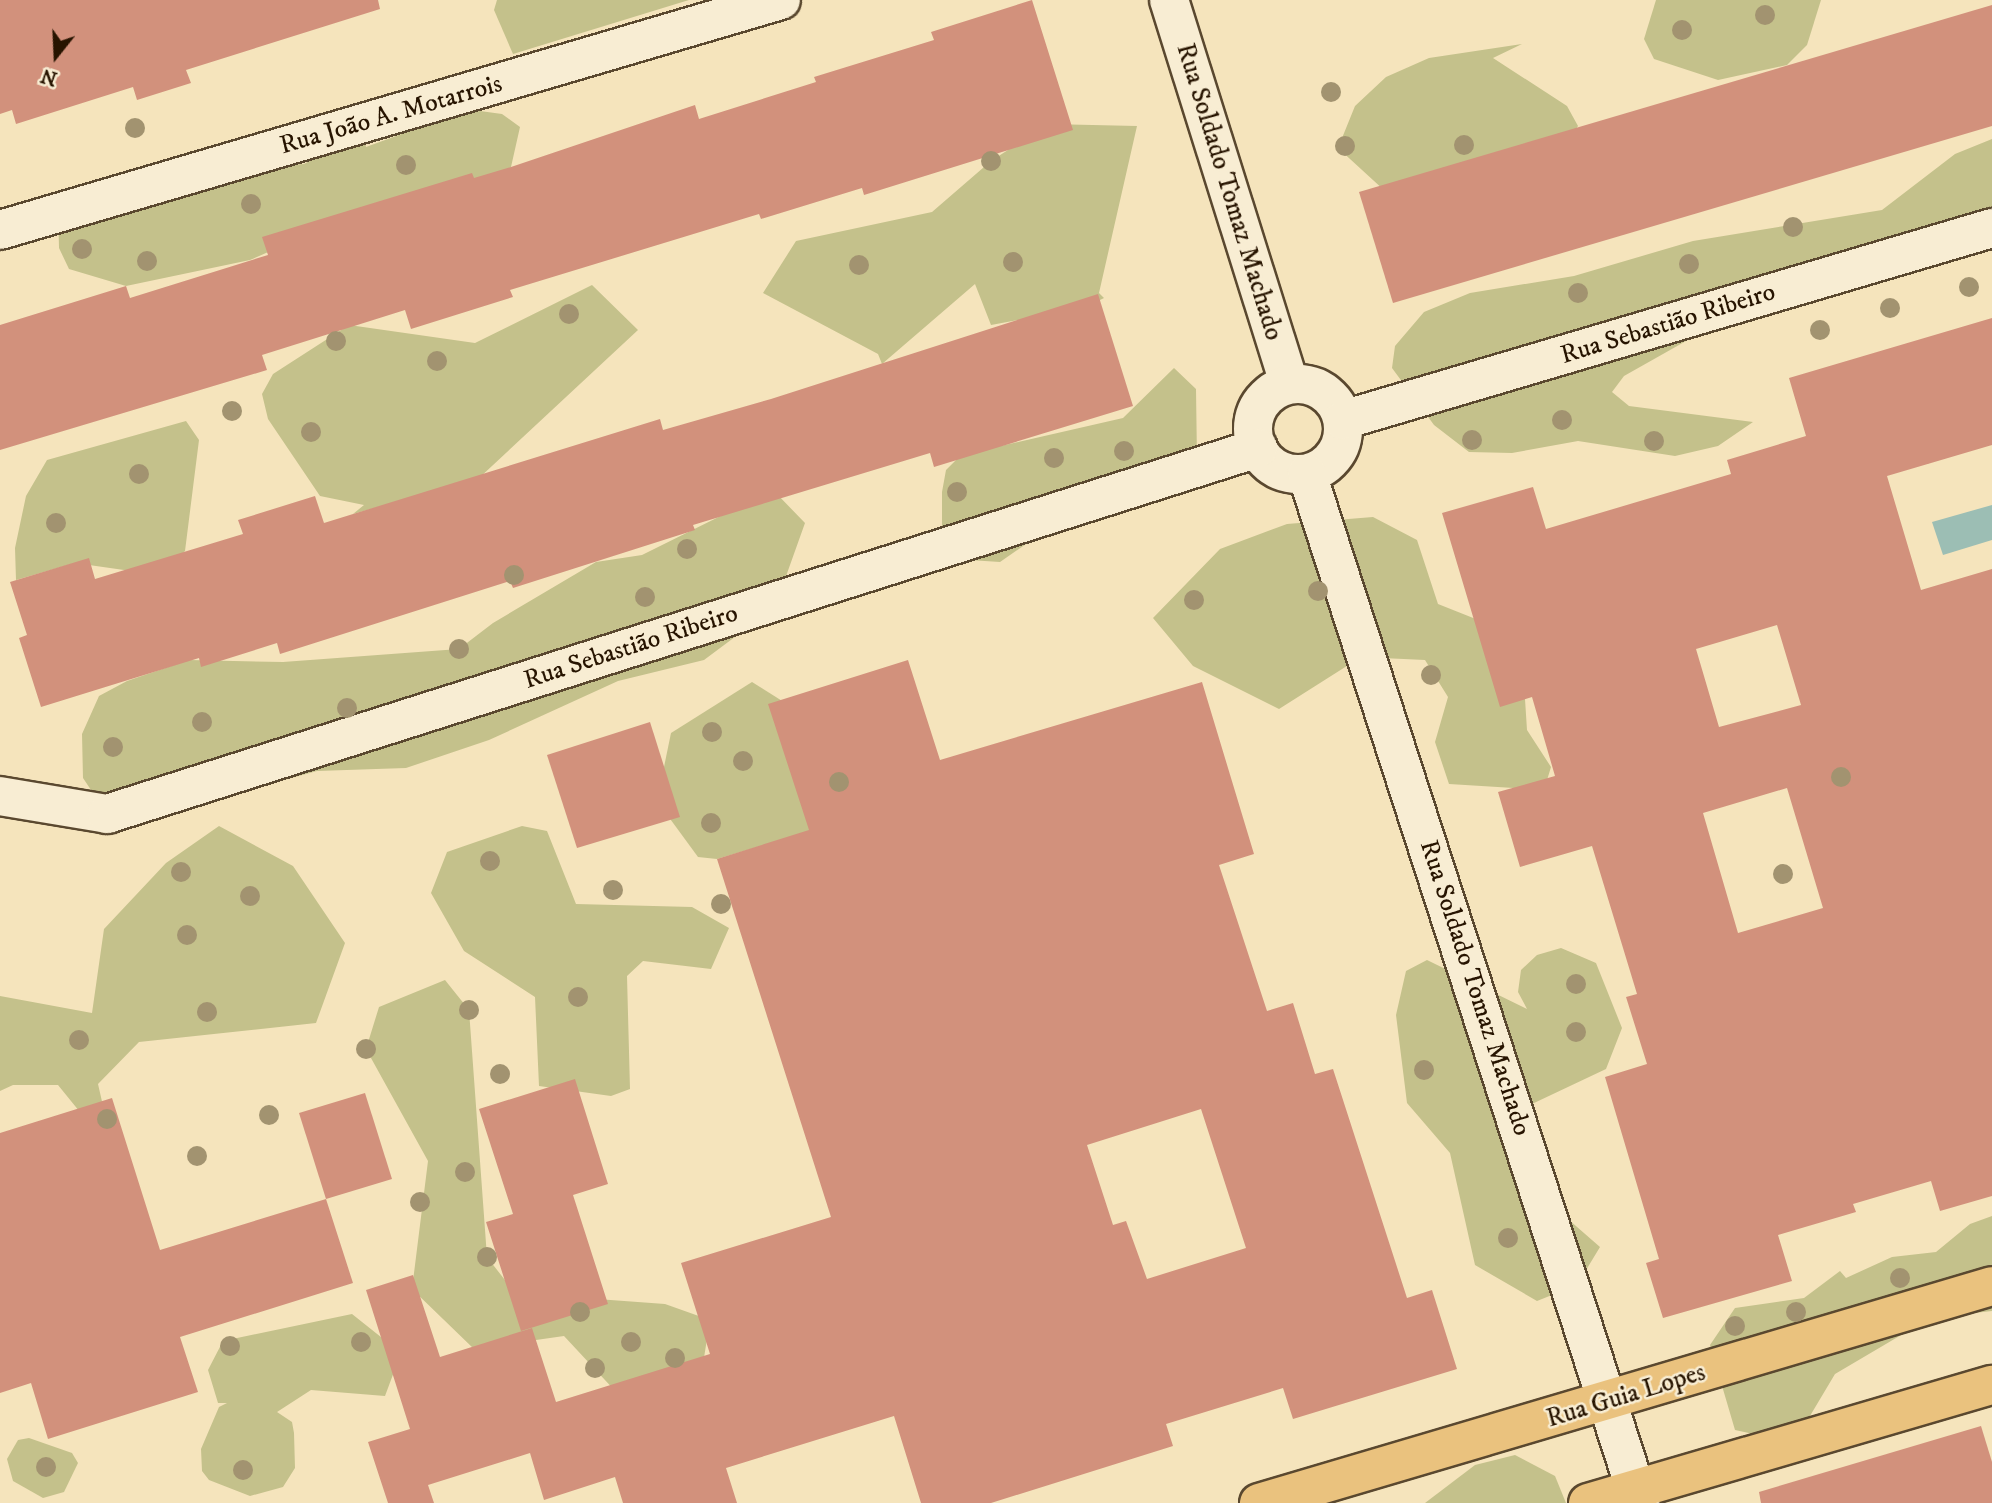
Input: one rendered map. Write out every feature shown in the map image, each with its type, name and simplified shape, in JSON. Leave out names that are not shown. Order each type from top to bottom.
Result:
[{"type":"main road","name":"Rua Guia Lopes","points":[[1259,1503],[1611,1402],[1992,1286]]},
{"type":"main road","points":[[1588,1503],[1638,1496],[1992,1385]]},
{"type":"street","name":"Rua João A. Motarrois","points":[[0,230],[781,0]]},
{"type":"street","name":"Rua Soldado Tomaz Machado","points":[[1169,0],[1289,383]]},
{"type":"street","name":"Rua Sebastião Ribeiro","points":[[1343,420],[1992,228]]},
{"type":"street","points":[[1289,383],[1312,386],[1332,398],[1343,420],[1335,454],[1307,474],[1283,472],[1258,448],[1254,414],[1268,394],[1289,383]]},
{"type":"street","name":"Rua Sebastião Ribeiro","points":[[0,796],[107,814],[1258,448]]},
{"type":"street","name":"Rua Soldado Tomaz Machado","points":[[1307,474],[1611,1402],[1638,1496]]},
{"type":"shaded area","points":[[497,0],[689,0],[513,54],[494,10]]},
{"type":"shaded area","points":[[1656,0],[1821,0],[1807,45],[1787,65],[1718,80],[1654,59],[1644,39]]},
{"type":"shaded area","points":[[1522,44],[1493,58],[1567,106],[1578,126],[1552,168],[1409,213],[1338,148],[1355,106],[1386,77],[1429,58]]},
{"type":"shaded area","points":[[480,111],[502,114],[520,127],[511,167],[477,210],[346,218],[250,260],[126,286],[69,269],[59,248],[58,205],[132,175],[304,164],[363,132],[366,147],[456,114]]},
{"type":"shaded area","points":[[1048,124],[1137,126],[1099,293],[1104,298],[1084,308],[991,325],[975,284],[882,364],[878,354],[763,293],[796,241],[932,212],[991,161]]},
{"type":"shaded area","points":[[1992,139],[1992,233],[1702,332],[1624,376],[1612,392],[1629,406],[1753,422],[1718,446],[1675,456],[1578,441],[1512,453],[1469,452],[1434,425],[1392,368],[1395,346],[1424,312],[1470,293],[1574,276],[1693,241],[1882,210],[1955,154]]},
{"type":"shaded area","points":[[592,285],[638,330],[478,479],[353,514],[364,505],[320,496],[268,419],[262,394],[273,374],[349,325],[475,343]]},
{"type":"shaded area","points":[[1174,368],[1196,389],[1197,460],[1172,496],[1058,522],[1000,562],[954,559],[942,538],[942,492],[946,470],[961,455],[1123,418]]},
{"type":"shaded area","points":[[186,421],[199,440],[185,551],[167,568],[145,573],[75,563],[16,580],[15,548],[26,496],[47,460]]},
{"type":"shaded area","points":[[773,490],[805,523],[775,607],[704,660],[618,681],[489,740],[406,768],[317,771],[145,818],[107,814],[83,778],[82,734],[99,696],[127,681],[189,660],[283,662],[459,649],[493,623],[596,562],[642,555]]},
{"type":"shaded area","points":[[1373,517],[1417,540],[1438,604],[1521,637],[1527,730],[1551,767],[1544,790],[1449,784],[1435,742],[1448,697],[1425,660],[1361,657],[1279,709],[1193,666],[1153,618],[1220,549],[1287,524]]},
{"type":"shaded area","points":[[752,682],[806,716],[877,811],[717,859],[698,857],[657,801],[671,733]]},
{"type":"shaded area","points":[[219,826],[293,866],[345,943],[316,1023],[139,1042],[98,1084],[114,1154],[58,1085],[13,1085],[0,1091],[0,996],[92,1013],[104,929],[166,863]]},
{"type":"shaded area","points":[[522,826],[547,831],[576,904],[692,907],[729,928],[711,969],[643,961],[627,976],[630,1089],[611,1096],[539,1086],[535,997],[464,951],[431,893],[447,852]]},
{"type":"shaded area","points":[[1561,948],[1596,963],[1622,1028],[1606,1069],[1511,1114],[1522,1179],[1600,1247],[1577,1285],[1537,1301],[1475,1265],[1450,1153],[1407,1103],[1396,1015],[1406,971],[1427,960],[1527,1009],[1518,992],[1521,970],[1537,955]]},
{"type":"shaded area","points":[[445,980],[469,1010],[487,1257],[515,1293],[665,1304],[710,1320],[703,1364],[618,1394],[564,1336],[474,1349],[412,1289],[428,1161],[366,1049],[379,1007]]},
{"type":"shaded area","points":[[1992,1216],[1992,1311],[1930,1318],[1835,1374],[1801,1431],[1781,1440],[1735,1430],[1710,1345],[1735,1308],[1804,1298],[1840,1271],[1846,1278],[1892,1257],[1936,1252],[1970,1224]]},
{"type":"shaded area","points":[[352,1314],[401,1353],[385,1396],[311,1390],[277,1412],[292,1422],[294,1433],[295,1468],[283,1487],[250,1496],[209,1480],[202,1471],[201,1449],[219,1407],[227,1403],[218,1403],[208,1370],[223,1341]]},
{"type":"shaded area","points":[[29,1438],[72,1453],[78,1463],[64,1492],[43,1498],[13,1481],[7,1459],[18,1440]]},
{"type":"shaded area","points":[[1515,1455],[1555,1476],[1566,1503],[1425,1503],[1475,1465]]},
{"type":"water","points":[[1992,505],[1992,540],[1943,555],[1932,522]]},
{"type":"building","points":[[0,0],[378,0],[380,9],[186,70],[191,83],[137,100],[133,87],[16,124],[12,110],[0,114]]},
{"type":"building","points":[[1032,0],[1073,130],[864,195],[862,188],[761,219],[759,214],[510,290],[513,297],[411,329],[405,310],[262,355],[267,370],[0,450],[0,325],[126,286],[130,298],[268,255],[262,237],[472,173],[474,178],[511,167],[695,105],[699,119],[816,82],[814,77],[934,40],[931,32]]},
{"type":"building","points":[[1992,5],[1992,126],[1393,303],[1359,192]]},
{"type":"building","points":[[1098,294],[1133,406],[934,467],[930,453],[693,525],[695,530],[513,588],[510,581],[280,654],[277,643],[201,667],[199,658],[41,707],[19,638],[27,635],[10,582],[89,558],[95,579],[243,534],[238,520],[315,496],[324,523],[660,419],[663,430],[771,399]]},
{"type":"building","points":[[1992,318],[1992,445],[1887,476],[1921,590],[1992,569],[1992,1196],[1940,1211],[1931,1181],[1853,1204],[1856,1212],[1778,1235],[1792,1281],[1663,1318],[1646,1263],[1659,1259],[1605,1077],[1647,1064],[1626,997],[1637,994],[1592,846],[1520,867],[1498,792],[1555,776],[1532,697],[1500,707],[1442,513],[1533,487],[1546,529],[1731,474],[1727,460],[1806,436],[1789,378]],"holes":[[[1777,625],[1801,705],[1719,727],[1696,649]],[[1787,788],[1823,908],[1738,933],[1703,813]]]},
{"type":"building","points":[[908,660],[940,760],[1202,682],[1254,854],[1219,865],[1267,1011],[1293,1003],[1315,1074],[1333,1069],[1407,1298],[1432,1290],[1457,1369],[1293,1419],[1283,1388],[1166,1424],[1173,1446],[991,1503],[921,1503],[894,1416],[726,1468],[737,1503],[623,1503],[615,1477],[544,1500],[530,1453],[428,1485],[434,1503],[388,1503],[368,1442],[410,1429],[366,1290],[413,1275],[440,1357],[532,1328],[556,1402],[710,1354],[681,1263],[831,1217],[717,859],[809,830],[768,704]],"holes":[[[1201,1109],[1246,1248],[1147,1279],[1126,1221],[1113,1225],[1087,1145]]]},
{"type":"building","points":[[650,722],[680,817],[577,848],[547,755]]},
{"type":"building","points":[[575,1079],[608,1184],[573,1195],[608,1304],[521,1331],[486,1222],[513,1214],[479,1109]]},
{"type":"building","points":[[365,1093],[392,1179],[326,1199],[299,1113]]},
{"type":"building","points":[[112,1098],[160,1250],[326,1199],[353,1283],[180,1337],[198,1392],[48,1439],[31,1383],[0,1393],[0,1133]]},
{"type":"building","points":[[1981,1426],[1992,1462],[1992,1503],[1761,1503],[1759,1492]]}]
